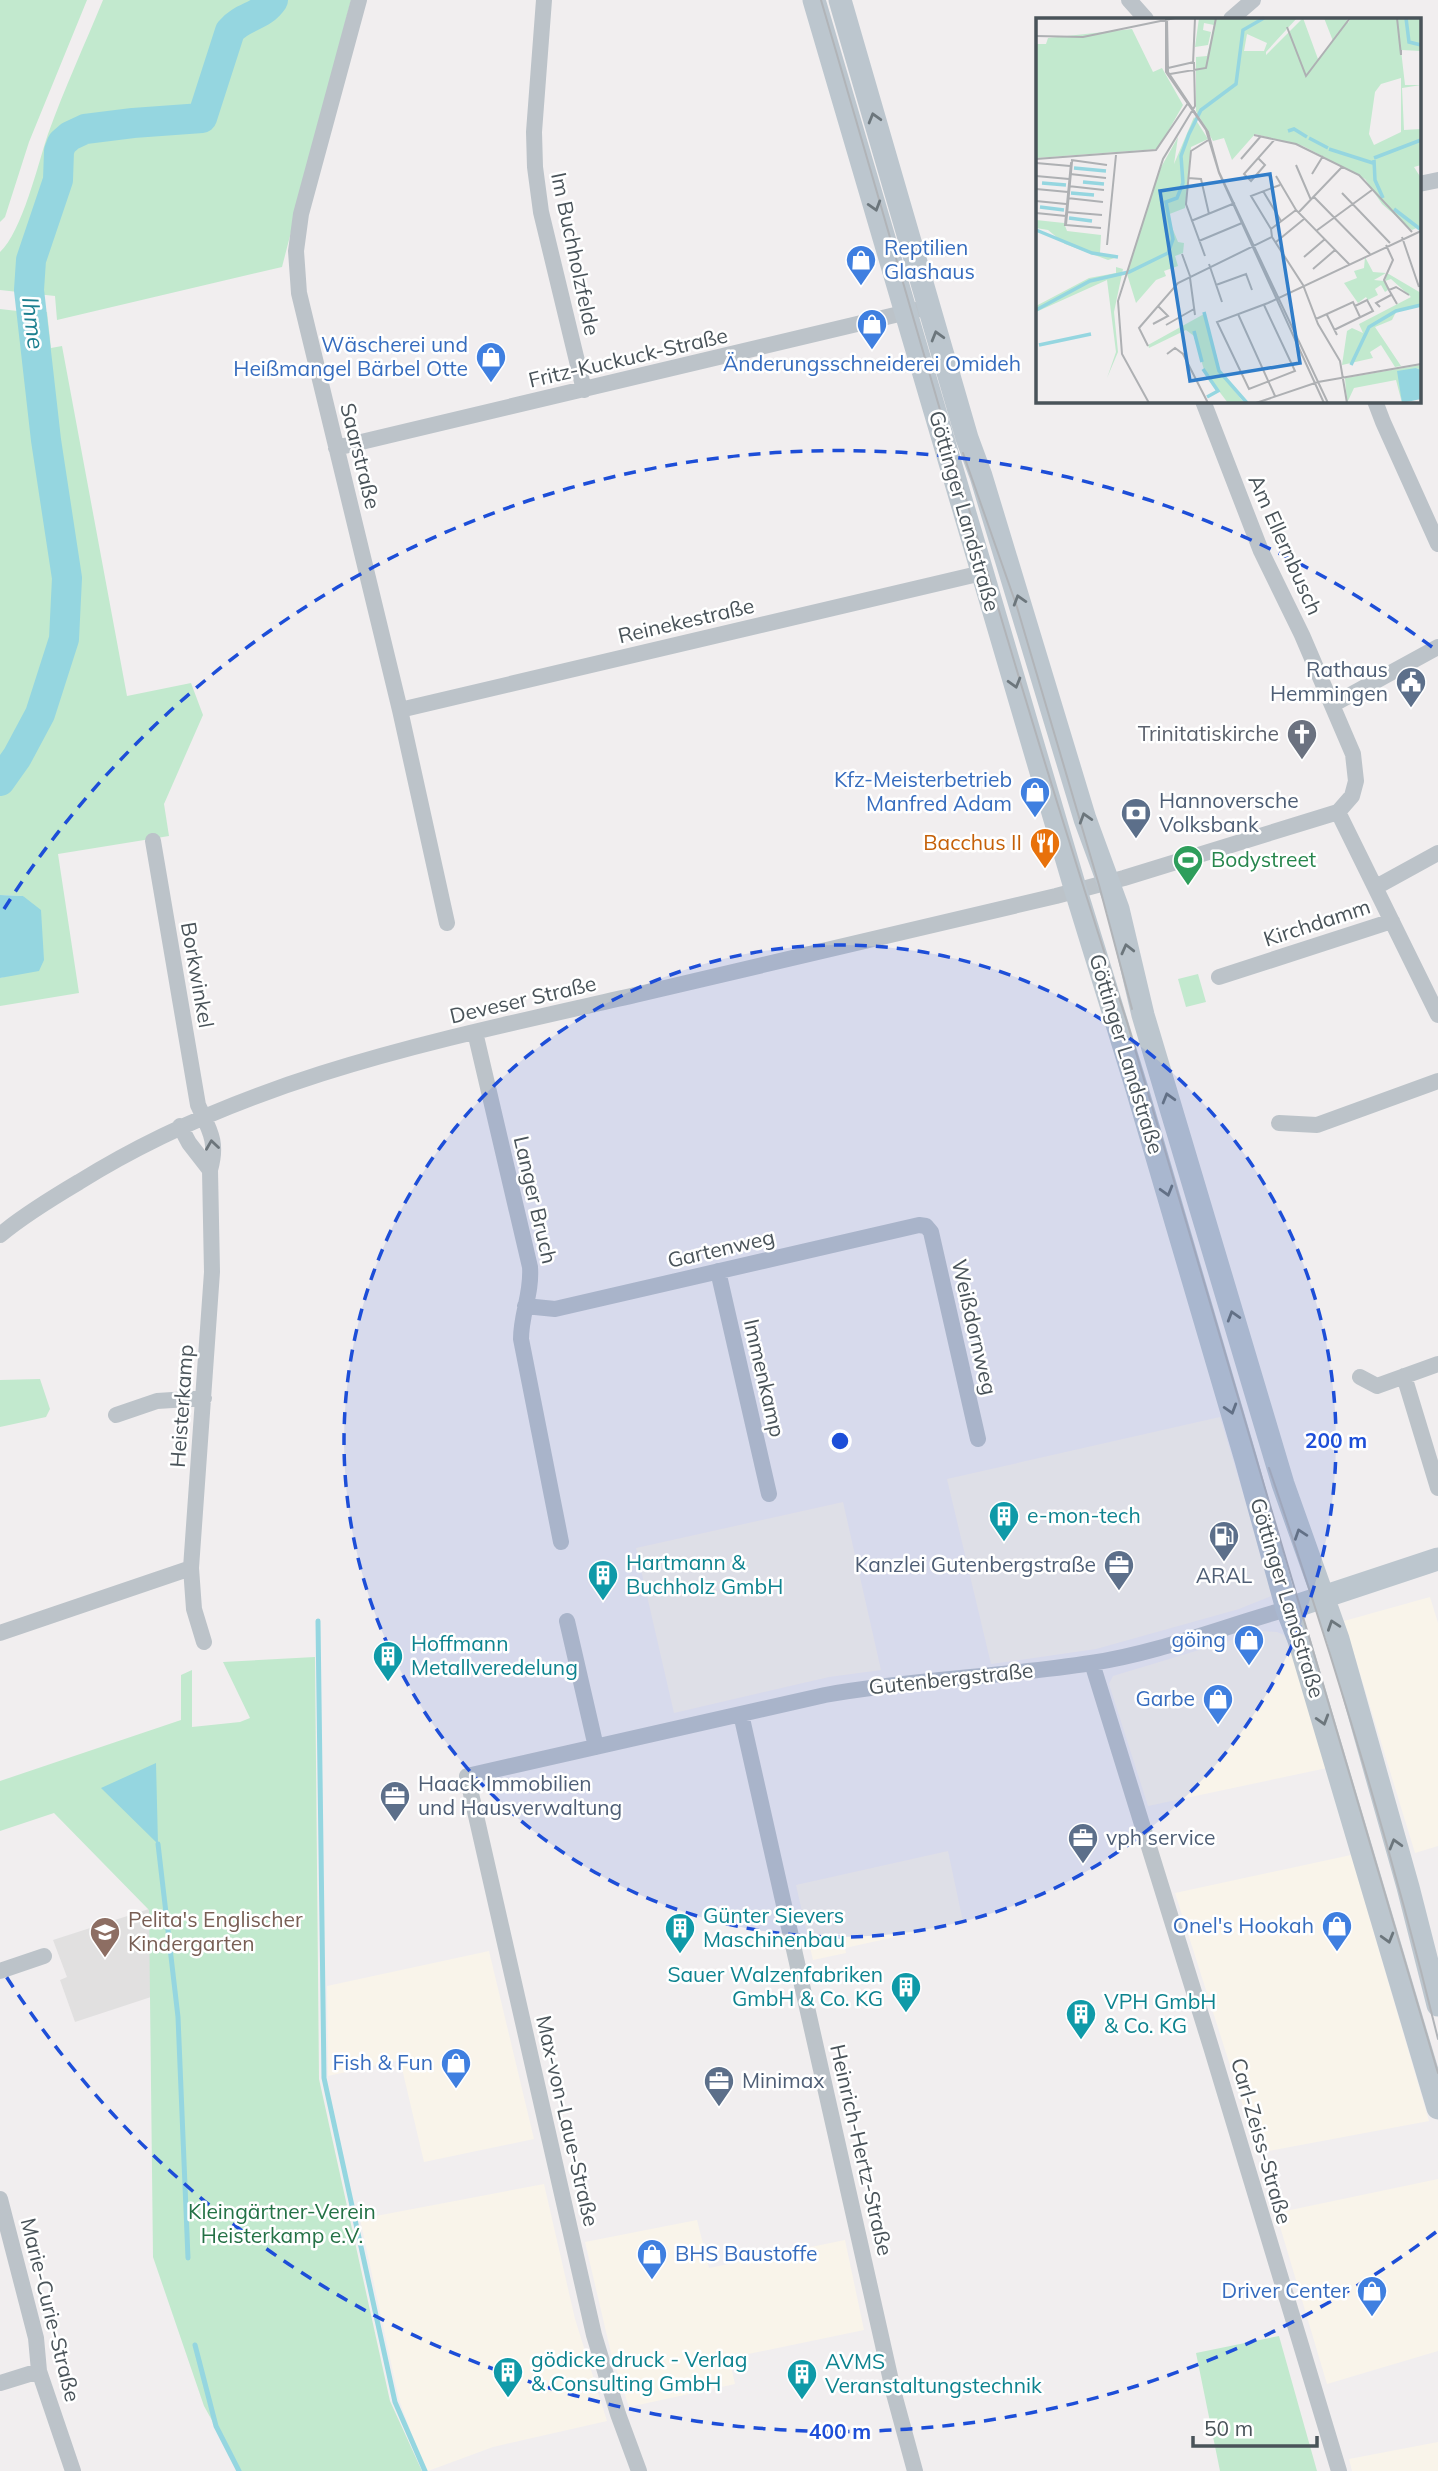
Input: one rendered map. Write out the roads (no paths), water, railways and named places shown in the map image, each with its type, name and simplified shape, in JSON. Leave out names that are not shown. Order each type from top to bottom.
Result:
[{"type":"street","name":"Saarstraße","points":[[359,0],[301,214],[296,251],[299,293],[400,710],[447,923]]},
{"type":"street","name":"Im Buchholzfelde","points":[[544,0],[534,132],[535,167],[541,212],[584,390]]},
{"type":"street","name":"Göttinger Landstraße","points":[[814,0],[918,309],[985,487],[1085,819],[1090,887],[1118,909],[1147,1028],[1283,1484],[1305,1603],[1299,1640],[1438,2108]]},
{"type":"street","name":"Göttinger Landstraße","points":[[840,0],[982,573],[1090,887],[1161,1171],[1247,1460],[1305,1603],[1338,1639],[1408,1887],[1438,2005]]},
{"type":"street","points":[[1129,0],[1145,18]]},
{"type":"street","points":[[1232,18],[1253,0]]},
{"type":"street","points":[[1420,184],[1438,180]]},
{"type":"street","name":"Fritz-Kuckuck-Straße","points":[[336,448],[918,309]]},
{"type":"street","name":"Am Ellernbusch","points":[[1203,402],[1261,551],[1332,705]]},
{"type":"street","points":[[1375,402],[1438,544]]},
{"type":"street","name":"Reinekestraße","points":[[400,710],[982,573]]},
{"type":"street","points":[[1090,887],[1338,811],[1352,796],[1356,781],[1353,754],[1332,705],[1438,647]]},
{"type":"street","name":"Kirchdamm","points":[[1219,976],[1392,921],[1338,811]]},
{"type":"street","name":"Borkwinkel","points":[[153,841],[198,1105],[203,1116]]},
{"type":"street","points":[[1377,887],[1438,853]]},
{"type":"street","name":"Deveser Straße","points":[[0,1235],[101,1168],[180,1126],[276,1087],[352,1063],[475,1032],[910,932],[1090,887]]},
{"type":"street","points":[[1392,921],[1438,1015]]},
{"type":"street","name":"Langer Bruch","points":[[475,1032],[530,1268],[531,1286],[525,1306],[521,1339],[561,1542]]},
{"type":"street","points":[[1279,1123],[1317,1125],[1438,1081]]},
{"type":"street","name":"Heisterkamp","points":[[203,1116],[213,1139],[215,1154],[211,1170],[212,1272],[191,1568],[194,1609],[204,1642]]},
{"type":"street","points":[[180,1126],[211,1170]]},
{"type":"street","name":"Gartenweg","points":[[525,1306],[555,1309],[919,1225],[926,1226]]},
{"type":"street","name":"Weißdornweg","points":[[926,1226],[931,1232],[978,1439]]},
{"type":"street","name":"Immenkamp","points":[[718,1271],[769,1494]]},
{"type":"street","points":[[1360,1377],[1377,1385],[1438,1364]]},
{"type":"street","points":[[1404,1376],[1438,1488]]},
{"type":"street","points":[[116,1415],[157,1401],[204,1398]]},
{"type":"street","points":[[1305,1603],[1438,1559]]},
{"type":"street","points":[[0,1633],[191,1568]]},
{"type":"street","name":"Gutenbergstraße","points":[[467,1776],[863,1688],[1092,1663],[1155,1649],[1305,1603]]},
{"type":"street","points":[[567,1621],[596,1747]]},
{"type":"street","name":"Carl-Zeiss-Straße","points":[[1092,1663],[1339,2471]]},
{"type":"street","name":"Heinrich-Hertz-Straße","points":[[741,1714],[888,2368],[915,2471]]},
{"type":"street","name":"Max-von-Laue-Straße","points":[[467,1776],[594,2335],[639,2471]]},
{"type":"street","points":[[0,1971],[44,1956]]},
{"type":"street","name":"Marie-Curie-Straße","points":[[0,2199],[36,2338],[39,2371],[73,2471]]},
{"type":"street","points":[[0,2383],[39,2371]]},
{"type":"water","points":[[0,895],[23,896],[41,910],[44,960],[39,971],[0,978]]},
{"type":"water","points":[[156,1763],[158,1844],[101,1788]]},
{"type":"waterway","name":"Ihme","points":[[0,781],[17,757],[40,714],[64,639],[67,578],[46,440],[29,290],[31,260],[58,180],[59,151],[62,143],[70,136],[85,129],[202,118],[230,31],[240,22],[263,10],[273,0]]},
{"type":"waterway","points":[[318,1621],[324,2078],[395,2402],[425,2471]]},
{"type":"waterway","points":[[158,1844],[178,2017],[188,2258]]},
{"type":"waterway","points":[[195,2345],[216,2426],[239,2471]]},
{"type":"tram line","points":[[821,0],[1046,768],[1127,1022],[1438,2073]]},
{"type":"tram line","points":[[963,453],[1017,607],[1099,885],[1132,1009]]},
{"type":"tram line","points":[[1269,1468],[1360,1752],[1438,2039]]},
{"type":"place","name":"Reptilien Glashaus","points":[[861,287]]},
{"type":"place","name":"Änderungsschneiderei Omideh","points":[[872,351]]},
{"type":"place","name":"Wäscherei und Heißmangel Bärbel Otte","points":[[491,384]]},
{"type":"place","name":"Rathaus Hemmingen","points":[[1411,709]]},
{"type":"place","name":"Trinitatiskirche","points":[[1302,761]]},
{"type":"place","name":"Kfz-Meisterbetrieb Manfred Adam","points":[[1035,819]]},
{"type":"place","name":"Hannoversche Volksbank","points":[[1136,840]]},
{"type":"place","name":"Bacchus II","points":[[1045,870]]},
{"type":"place","name":"Bodystreet","points":[[1188,887]]},
{"type":"place","name":"e-mon-tech","points":[[1004,1543]]},
{"type":"place","name":"ARAL","points":[[1224,1563]]},
{"type":"place","name":"Kanzlei Gutenbergstraße","points":[[1119,1592]]},
{"type":"place","name":"Hartmann & Buchholz GmbH","points":[[603,1602]]},
{"type":"place","name":"göing","points":[[1249,1667]]},
{"type":"place","name":"Hoffmann Metallveredelung","points":[[388,1683]]},
{"type":"place","name":"Garbe","points":[[1218,1726]]},
{"type":"place","name":"Haack Immobilien und Hausverwaltung","points":[[395,1823]]},
{"type":"place","name":"vph service","points":[[1083,1865]]},
{"type":"place","name":"Onel's Hookah","points":[[1337,1953]]},
{"type":"place","name":"Günter Sievers Maschinenbau","points":[[680,1955]]},
{"type":"place","name":"Pelita's Englischer Kindergarten","points":[[105,1959]]},
{"type":"place","name":"Sauer Walzenfabriken GmbH & Co. KG","points":[[906,2014]]},
{"type":"place","name":"VPH GmbH & Co. KG","points":[[1081,2041]]},
{"type":"place","name":"Fish & Fun","points":[[456,2090]]},
{"type":"place","name":"Minimax","points":[[719,2108]]},
{"type":"place","name":"BHS Baustoffe","points":[[652,2281]]},
{"type":"place","name":"Driver Center","points":[[1372,2318]]},
{"type":"place","name":"gödicke druck - Verlag & Consulting GmbH","points":[[508,2399]]},
{"type":"place","name":"AVMS Veranstaltungstechnik","points":[[802,2401]]},
{"type":"park label","name":"Kleingärtner-Verein Heisterkamp e.V.","points":[[282,2224]]}]
